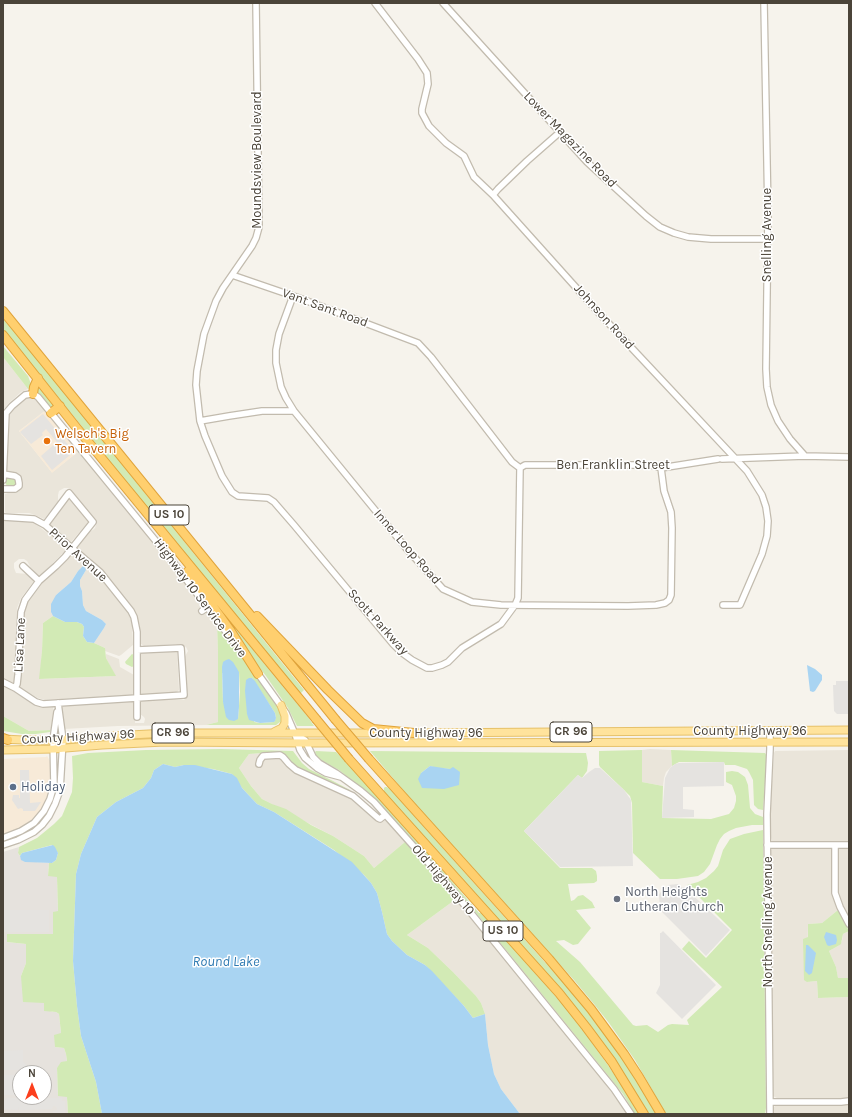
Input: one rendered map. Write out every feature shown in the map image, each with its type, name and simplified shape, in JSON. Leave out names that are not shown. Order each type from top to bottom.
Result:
[{"type":"highway","name":"US 10","points":[[3,311],[368,759],[549,959],[590,1009],[640,1077],[661,1114]]},
{"type":"highway","name":"US 10","points":[[3,334],[316,719],[377,791],[559,993],[607,1056],[644,1114]]},
{"type":"highway","points":[[33,394],[37,377]]},
{"type":"highway","points":[[51,413],[60,406]]},
{"type":"highway","points":[[161,530],[230,630],[258,674]]},
{"type":"highway","points":[[221,579],[359,721],[373,728],[414,733]]},
{"type":"main road","points":[[266,733],[280,730],[285,725],[285,716],[281,705]]},
{"type":"main road","name":"County Highway 96","points":[[5,739],[62,740],[167,733],[295,734],[849,730]]},
{"type":"main road","name":"County Highway 96","points":[[3,750],[54,749],[164,742],[849,742]]},
{"type":"street","name":"Moundsview Boulevard","points":[[238,496],[232,492],[222,476],[205,436],[200,421],[196,385],[199,354],[204,334],[216,301],[223,288],[252,246],[256,238],[258,227],[256,3]]},
{"type":"street","name":"Johnson Road","points":[[375,3],[418,58],[427,73],[428,84],[422,113],[429,126],[446,143],[464,156],[474,177],[493,195],[598,312],[747,471],[762,494],[768,521],[767,536],[762,554],[740,605],[723,605]]},
{"type":"street","name":"Lower Magazine Road","points":[[443,3],[587,162],[611,185],[660,227],[688,237],[711,239],[767,239]]},
{"type":"street","name":"Snelling Avenue","points":[[764,3],[767,387],[771,406],[778,421],[790,439],[805,456]]},
{"type":"street","points":[[493,195],[527,161],[560,132]]},
{"type":"street","name":"Vant Sant Road","points":[[232,275],[293,296],[418,343],[431,357],[512,462],[520,468]]},
{"type":"street","name":"Inner Loop Road","points":[[293,296],[279,334],[276,350],[276,363],[281,387],[286,398],[294,411],[406,548],[443,588],[472,602],[516,605],[656,605],[665,603],[672,595],[671,512],[663,484],[661,468]]},
{"type":"street","points":[[3,480],[4,415],[25,395],[33,394],[38,397],[51,413]]},
{"type":"street","points":[[200,421],[262,411],[294,411]]},
{"type":"street","name":"Highway 10 Service Drive","points":[[51,413],[197,593],[205,609],[258,674],[281,705],[288,716],[295,734]]},
{"type":"street","name":"Ben Franklin Street","points":[[520,468],[525,465],[651,465],[661,468],[734,458],[805,456],[849,457]]},
{"type":"street","points":[[516,605],[518,598],[520,468]]},
{"type":"street","points":[[3,474],[15,476],[18,478],[20,484],[16,488],[3,489]]},
{"type":"street","name":"Lisa Lane","points":[[15,688],[18,675],[21,612],[25,600],[39,581],[56,566],[93,522],[69,493],[45,525]]},
{"type":"street","name":"Scott Parkway","points":[[238,496],[268,498],[274,502],[393,644],[412,660],[428,668],[442,665],[462,648],[501,624],[516,605]]},
{"type":"street","name":"Prior Avenue","points":[[3,517],[34,518],[45,525],[100,572],[131,611],[136,624],[137,717]]},
{"type":"street","points":[[23,566],[39,581]]},
{"type":"street","points":[[3,682],[36,702],[43,704],[184,695],[181,648],[137,650]]},
{"type":"street","points":[[3,845],[34,832],[49,816],[55,804],[60,790],[62,748],[58,703]]},
{"type":"street","points":[[3,838],[21,831],[34,823],[44,811],[50,799],[54,785],[54,740],[58,703]]},
{"type":"street","name":"North Snelling Avenue","points":[[770,730],[767,798],[770,1114]]},
{"type":"street","name":"Old Highway 10","points":[[295,734],[303,755],[312,764],[326,773],[341,777]]},
{"type":"street","name":"Old Highway 10","points":[[295,734],[307,743],[316,761],[336,773],[374,802],[454,891],[614,1089],[631,1114]]},
{"type":"street","points":[[259,764],[263,756],[280,755],[296,770],[352,796],[378,818],[385,814]]},
{"type":"street","points":[[14,834],[18,840]]},
{"type":"street","points":[[768,844],[849,844]]},
{"type":"street","points":[[835,844],[836,893],[840,907],[849,924]]},
{"type":"street","points":[[770,1102],[849,1101]]},
{"type":"shaded area","points":[[3,357],[28,389],[21,392],[3,410]]},
{"type":"shaded area","points":[[29,396],[35,397],[46,410],[19,431],[52,472],[79,451],[165,555],[217,622],[218,722],[206,725],[118,726],[64,729],[61,708],[63,705],[135,701],[135,723],[144,723],[145,719],[140,714],[139,701],[171,699],[184,700],[188,696],[185,686],[184,658],[188,651],[186,647],[180,644],[144,646],[141,644],[139,623],[133,608],[103,571],[89,557],[77,548],[77,545],[88,532],[95,528],[97,522],[69,488],[64,488],[59,491],[58,502],[44,519],[29,513],[5,512],[5,494],[18,492],[23,483],[18,474],[8,472],[6,469],[9,416],[13,407]]},
{"type":"shaded area","points":[[46,410],[79,451],[52,473],[19,431]]},
{"type":"shaded area","points":[[43,414],[70,447],[66,451],[70,455],[52,470],[41,456],[57,442],[46,429],[42,433],[43,435],[31,444],[20,432]]},
{"type":"shaded area","points":[[68,499],[72,499],[89,521],[71,542],[49,524]]},
{"type":"shaded area","points":[[3,520],[33,522],[67,548],[41,575],[38,575],[24,559],[19,559],[14,563],[16,573],[28,574],[34,581],[21,598],[17,608],[15,680],[12,683],[3,678]]},
{"type":"shaded area","points":[[71,553],[74,553],[97,574],[128,612],[132,622],[133,645],[119,656],[105,651],[105,648],[94,643],[106,624],[86,611],[83,605],[80,580],[86,570],[78,571],[71,582],[56,595],[51,612],[53,616],[43,623],[40,679],[115,676],[106,658],[106,654],[119,659],[120,667],[134,675],[134,692],[132,695],[45,700],[38,698],[19,686],[21,678],[22,615],[25,605],[32,593]]},
{"type":"shaded area","points":[[177,651],[179,690],[176,693],[141,694],[141,653]]},
{"type":"shaded area","points":[[836,681],[849,681],[849,714],[837,714],[834,711],[833,685],[836,685]]},
{"type":"shaded area","points":[[3,685],[33,704],[53,707],[54,718],[51,730],[29,731],[3,716]]},
{"type":"shaded area","points":[[642,750],[671,750],[672,766],[666,772],[663,786],[642,782]]},
{"type":"shaded area","points":[[849,750],[849,841],[772,841],[771,796],[775,751]]},
{"type":"shaded area","points":[[279,752],[284,761],[353,799],[380,823],[385,820],[405,842],[374,868],[364,856],[333,836],[262,799],[239,768],[249,754]]},
{"type":"shaded area","points":[[47,756],[50,761],[52,777],[50,794],[44,807],[29,823],[3,836],[3,759]]},
{"type":"shaded area","points":[[724,762],[724,786],[683,787],[683,809],[694,810],[694,817],[662,818],[665,778],[670,768],[679,763]]},
{"type":"shaded area","points":[[595,768],[600,768],[624,790],[631,800],[633,866],[560,867],[524,831],[578,775],[582,778]]},
{"type":"shaded area","points":[[20,770],[29,770],[30,803],[41,802],[35,811],[23,811],[21,808],[18,809],[12,800],[13,795],[19,795],[20,798]]},
{"type":"shaded area","points":[[19,847],[18,853],[23,861],[49,863],[48,876],[57,876],[58,912],[53,912],[53,934],[7,934],[7,942],[26,944],[26,963],[21,976],[52,1012],[59,1014],[61,1033],[55,1047],[64,1048],[67,1061],[57,1068],[58,1096],[67,1096],[68,1114],[3,1114],[3,852]]},
{"type":"shaded area","points":[[774,847],[828,847],[832,850],[832,893],[838,910],[822,923],[808,924],[807,982],[817,981],[818,998],[849,997],[849,1098],[777,1098],[773,1096],[771,850]]},
{"type":"shaded area","points":[[842,847],[849,847],[849,918],[842,904],[839,892],[838,851]]},
{"type":"shaded area","points":[[678,884],[682,888],[684,887],[730,930],[706,956],[662,912],[663,908],[660,908],[660,893],[668,885]]},
{"type":"shaded area","points":[[456,899],[596,1071],[627,1114],[520,1114],[501,1089],[494,1074],[488,1045],[485,1014],[481,1003],[453,972],[428,948],[407,935]]},
{"type":"shaded area","points":[[3,910],[49,910],[49,932],[3,932]]},
{"type":"shaded area","points":[[663,931],[716,985],[682,1019],[656,993],[660,985],[660,933]]},
{"type":"shaded area","points":[[849,931],[849,978],[838,978],[836,967],[829,951],[838,946],[842,941],[843,934]]},
{"type":"shaded area","points":[[23,1050],[23,1061],[26,1065],[12,1065],[12,1070],[3,1070],[3,1051]]},
{"type":"shaded area","points":[[3,1075],[12,1075],[12,1095],[3,1095]]},
{"type":"shaded area","points":[[3,1098],[5,1101],[7,1098],[12,1098],[12,1105],[52,1105],[52,1098],[62,1098],[62,1101],[65,1101],[65,1114],[53,1114],[53,1111],[57,1110],[55,1106],[53,1106],[52,1109],[19,1110],[19,1107],[18,1110],[3,1109]]},
{"type":"shaded area","points":[[849,1104],[849,1114],[773,1114],[773,1108],[776,1105]]},
{"type":"green space","points":[[3,317],[304,690],[300,694],[3,329]]},
{"type":"green space","points":[[3,346],[28,376],[31,388],[28,389],[3,357]]},
{"type":"green space","points":[[38,386],[55,408],[49,408],[37,391]]},
{"type":"green space","points":[[9,477],[13,477],[15,478],[15,486],[9,487],[6,484],[6,480]]},
{"type":"green space","points":[[221,611],[314,726],[297,726],[288,708],[252,658]]},
{"type":"green space","points":[[53,616],[65,622],[77,622],[82,624],[84,627],[83,636],[87,642],[94,643],[105,648],[106,658],[116,676],[39,679],[43,623]]},
{"type":"green space","points":[[217,622],[279,709],[283,719],[281,723],[280,722],[276,725],[206,725],[218,722]],"holes":[[[239,672],[240,692],[238,719],[223,702],[222,673]],[[252,678],[275,713],[276,718],[274,722],[254,722]]]},
{"type":"green space","points":[[132,654],[134,655],[134,666],[132,667],[125,662]]},
{"type":"green space","points":[[3,716],[29,731],[51,730],[50,732],[36,734],[22,734],[3,731]]},
{"type":"green space","points":[[221,749],[293,751],[302,763],[309,769],[350,790],[349,791],[298,768],[291,763],[286,755],[279,752],[249,754],[239,768],[262,799],[286,809],[311,825],[333,836],[364,856],[374,868],[405,842],[456,899],[407,935],[428,948],[453,972],[476,996],[481,1003],[485,1014],[473,1018],[464,1006],[425,965],[407,955],[392,941],[387,934],[377,893],[371,883],[364,875],[334,850],[274,812],[257,804],[242,788],[232,774],[213,769],[184,765],[175,767],[163,764],[154,770],[151,778],[143,788],[116,802],[97,817],[81,854],[76,874],[73,961],[81,1036],[96,1082],[102,1114],[68,1114],[67,1097],[58,1096],[57,1068],[61,1062],[67,1061],[64,1048],[55,1047],[54,1035],[61,1033],[59,1014],[56,1012],[44,1011],[44,1003],[23,1002],[21,976],[26,963],[26,944],[7,942],[7,934],[53,934],[53,912],[58,911],[57,877],[48,876],[49,863],[56,860],[58,853],[52,845],[22,853],[20,856],[18,853],[19,847],[37,838],[62,816],[72,792],[72,756],[88,753],[146,750]]},
{"type":"green space","points":[[642,750],[642,782],[663,786],[662,818],[711,819],[729,814],[734,808],[736,801],[736,796],[732,785],[726,782],[726,772],[732,771],[738,772],[745,777],[748,785],[750,808],[755,814],[763,817],[763,825],[752,825],[736,828],[724,834],[717,845],[710,864],[704,872],[698,876],[677,879],[660,879],[633,853],[632,803],[630,796],[599,765],[599,751]]},
{"type":"green space","points":[[671,750],[765,753],[767,756],[763,810],[758,809],[754,805],[753,780],[747,769],[735,765],[725,765],[724,762],[679,762],[672,766]]},
{"type":"green space","points":[[316,751],[336,752],[347,762],[479,913],[482,913],[565,1007],[619,1081],[639,1114],[635,1114],[623,1094],[476,913],[435,865],[376,800],[339,770],[321,760],[316,755]]},
{"type":"green space","points":[[370,751],[586,753],[588,763],[587,771],[582,778],[578,775],[524,831],[560,868],[592,868],[596,871],[597,881],[594,883],[568,884],[571,901],[578,896],[583,895],[592,902],[595,908],[576,910],[591,928],[578,944],[573,945],[564,940],[556,941],[580,962],[633,1025],[647,1025],[658,1032],[672,1024],[689,1025],[687,1020],[722,987],[682,949],[689,941],[706,958],[732,930],[687,885],[706,878],[714,871],[718,866],[723,850],[730,839],[763,830],[765,1114],[666,1114],[635,1060],[594,1004],[409,797]],"holes":[[[430,766],[450,769],[421,773]]]},
{"type":"green space","points":[[385,787],[390,789],[585,1007],[630,1070],[656,1114],[648,1114],[623,1072],[586,1020],[553,980],[384,792]]},
{"type":"green space","points":[[838,910],[849,931],[843,934],[841,944],[829,951],[836,967],[838,978],[849,978],[849,997],[818,998],[817,981],[807,982],[804,980],[803,939],[808,937],[808,924],[822,923]]},
{"type":"water","points":[[84,565],[86,570],[80,580],[83,605],[86,611],[106,624],[94,643],[87,642],[83,636],[84,627],[82,624],[77,622],[65,622],[53,616],[51,612],[51,604],[56,595],[71,582]]},
{"type":"water","points":[[229,659],[233,662],[239,672],[238,719],[234,721],[229,720],[226,717],[223,702],[222,667],[223,662]]},
{"type":"water","points":[[807,665],[822,675],[822,680],[813,692],[810,691]]},
{"type":"water","points":[[252,678],[255,681],[275,713],[276,718],[274,722],[260,723],[249,720],[245,691],[246,680]]},
{"type":"water","name":"Round Lake","points":[[163,764],[175,767],[195,765],[232,774],[237,778],[242,788],[257,804],[274,812],[352,862],[371,883],[377,893],[387,934],[392,941],[407,955],[425,965],[432,971],[473,1018],[485,1014],[488,1045],[494,1074],[501,1089],[520,1114],[102,1114],[96,1082],[81,1036],[77,1006],[73,961],[76,874],[81,854],[97,817],[116,802],[143,788],[151,778],[154,770]]},
{"type":"water","points":[[430,766],[450,769],[453,767],[460,772],[459,785],[444,789],[422,788],[418,779],[421,773]]},
{"type":"water","points":[[53,845],[58,853],[56,860],[52,863],[25,862],[21,860],[20,856],[22,853]]},
{"type":"water","points":[[826,932],[836,935],[836,944],[829,946],[827,945],[824,937]]},
{"type":"water","points":[[806,945],[808,945],[816,953],[812,973],[809,975],[805,971]]},
{"type":"place","name":"Welsch's Big Ten Tavern","points":[[47,441]]},
{"type":"place","name":"Holiday","points":[[13,787]]},
{"type":"place","name":"North Heights Lutheran Church","points":[[617,899]]}]
